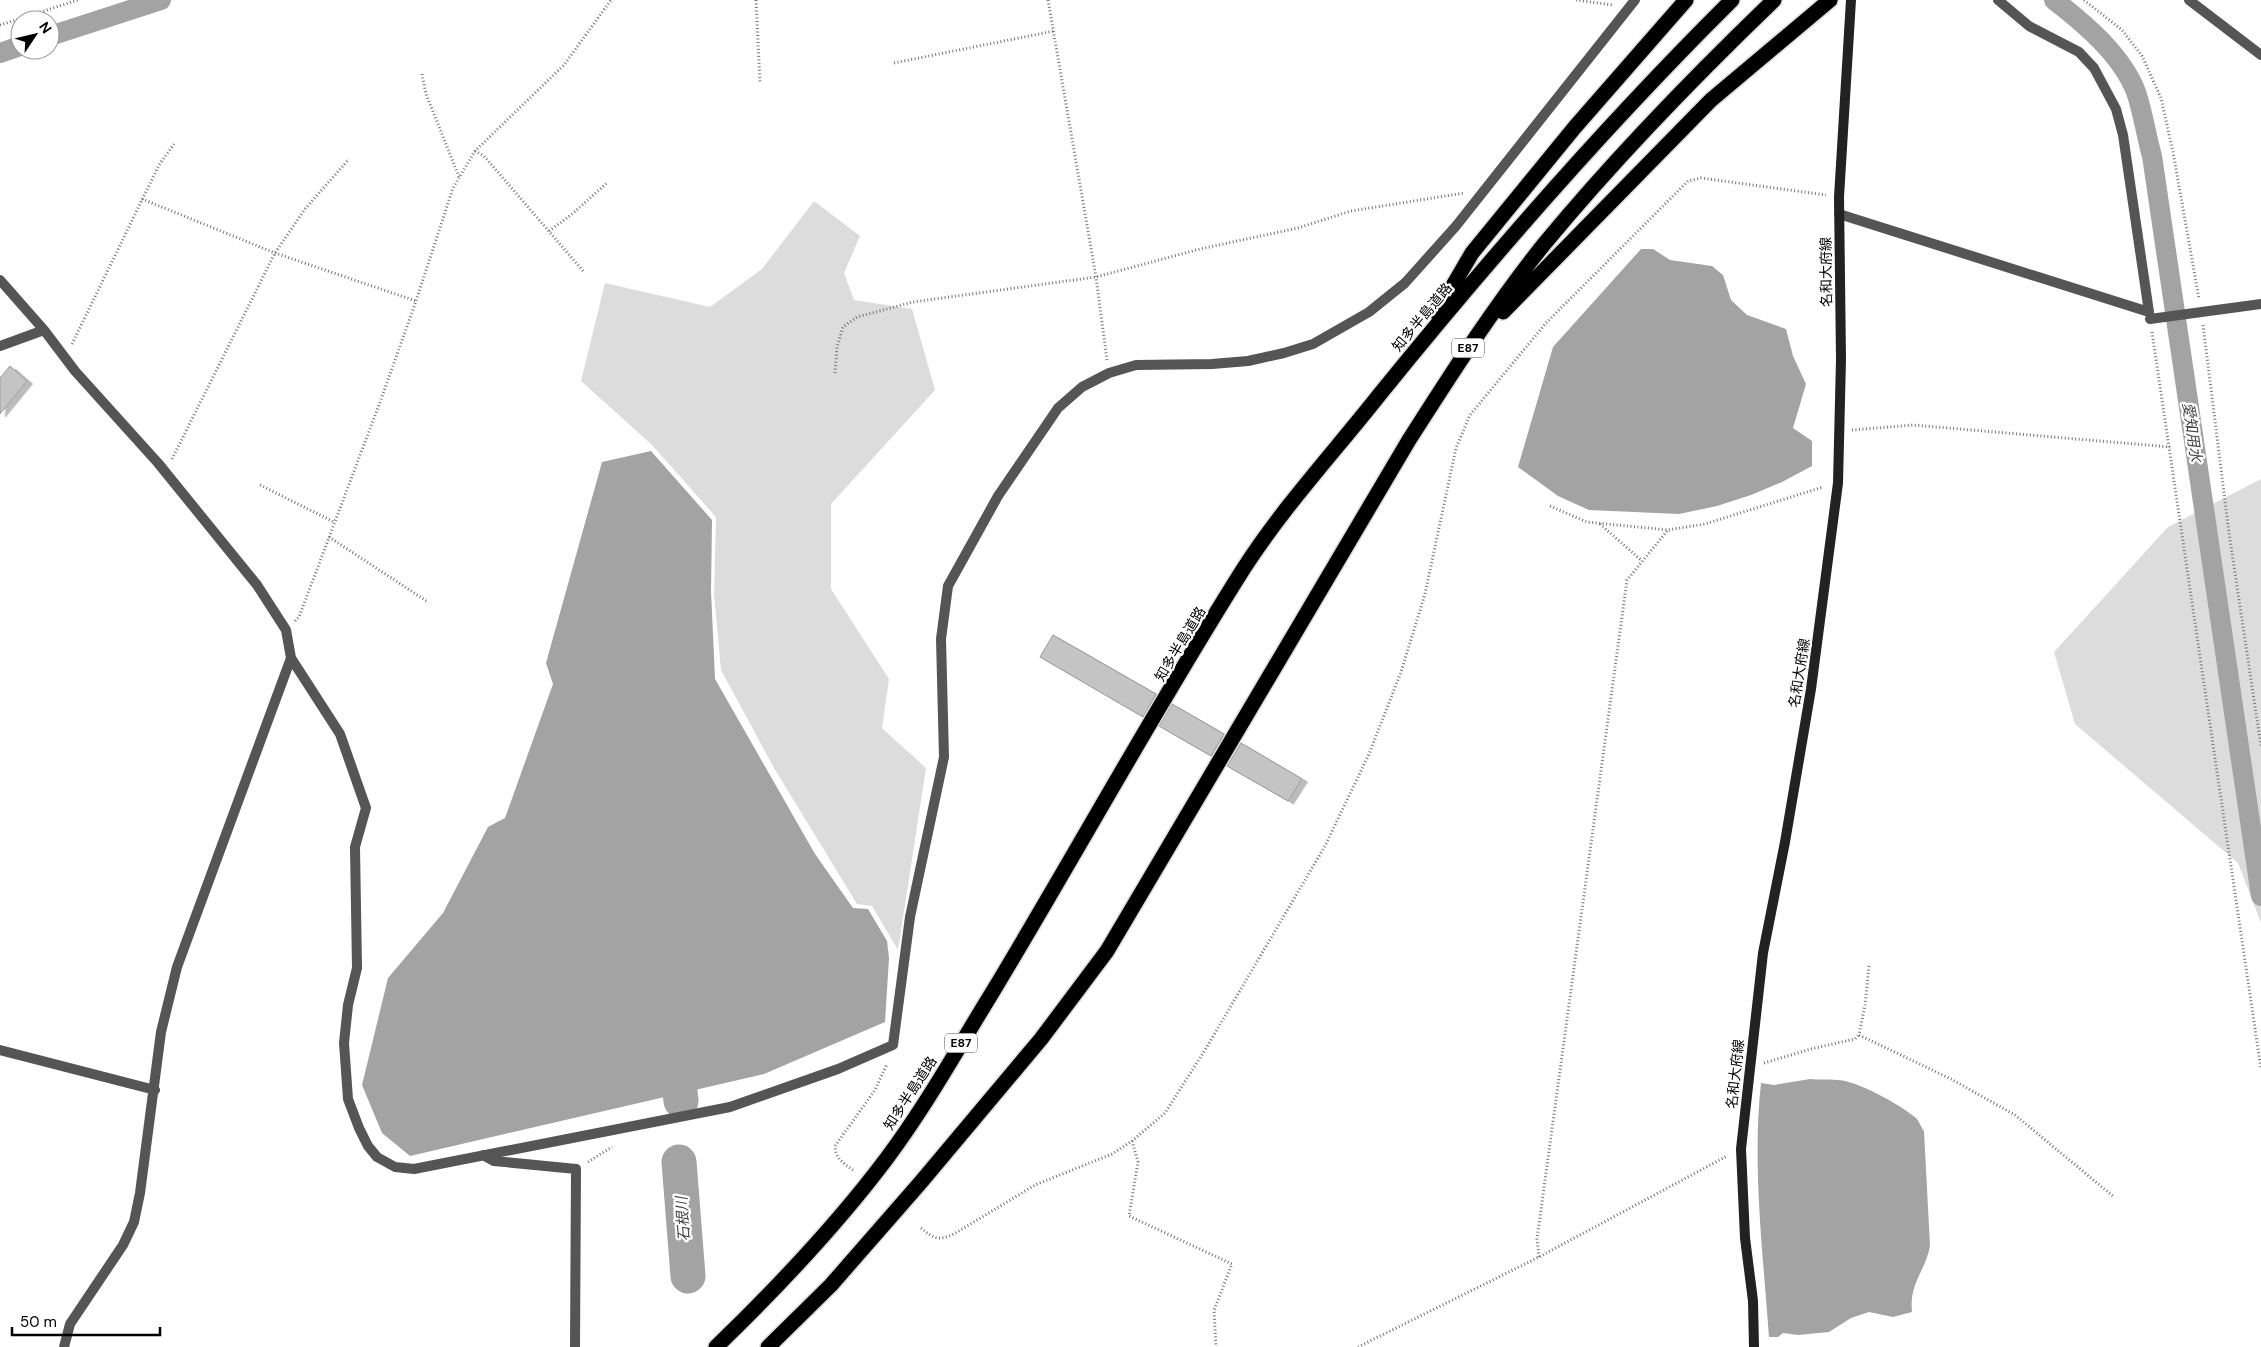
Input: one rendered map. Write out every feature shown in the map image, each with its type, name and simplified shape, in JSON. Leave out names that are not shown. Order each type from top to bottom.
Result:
[{"type":"highway","points":[[1416,349],[1472,253],[1575,127],[1686,0]]},
{"type":"highway","name":"知多半島道路","points":[[716,1347],[803,1260],[888,1157],[916,1117],[1247,564],[1285,513],[1416,349],[1569,171],[1632,102],[1732,0]]},
{"type":"highway","name":"E87","points":[[768,1347],[831,1285],[908,1197],[1041,1039],[1107,951],[1409,440],[1470,346],[1545,244],[1591,190],[1720,52],[1774,0]]},
{"type":"highway","points":[[1470,346],[1712,100],[1824,5]]},
{"type":"main road","name":"名和大府線","points":[[1754,1347],[1753,1301],[1746,1238],[1741,1149],[1749,1063],[1763,953],[1785,842],[1811,689],[1838,483],[1841,359],[1839,197],[1851,0]]},
{"type":"street","points":[[0,280],[44,330],[75,371],[163,469],[257,585],[286,630],[291,658],[340,734],[366,808],[355,847],[357,968],[348,1005],[344,1043],[348,1099],[358,1128],[377,1157],[394,1167],[414,1170],[730,1106],[830,1072],[893,1045],[910,917],[944,757],[941,639],[948,586],[998,496],[1058,408],[1082,387],[1109,373],[1136,364],[1212,364],[1248,360],[1313,344],[1369,312],[1405,283],[1480,195],[1635,0]]},
{"type":"street","points":[[1839,214],[2149,312],[2123,135],[2116,109],[2094,68],[2079,52],[2028,26],[1998,0]]},
{"type":"street","points":[[2188,0],[2261,55]]},
{"type":"street","points":[[2154,319],[2261,304]]},
{"type":"street","points":[[0,346],[44,330]]},
{"type":"street","points":[[64,1347],[70,1324],[123,1244],[134,1222],[140,1193],[161,1032],[177,967],[291,658]]},
{"type":"street","points":[[0,1050],[154,1090]]},
{"type":"street","points":[[483,1155],[494,1161],[576,1169],[575,1347]]},
{"type":"path","points":[[0,25],[78,0]]},
{"type":"path","points":[[286,630],[299,617],[329,538],[416,301],[453,188],[475,151],[564,66],[611,0]]},
{"type":"path","points":[[756,0],[760,83]]},
{"type":"path","points":[[1048,0],[1096,276],[1109,373]]},
{"type":"path","points":[[1576,0],[1618,6],[1626,10]]},
{"type":"path","points":[[2084,0],[2122,30],[2142,56],[2161,98],[2173,152],[2199,312],[2229,534],[2261,746]]},
{"type":"path","points":[[894,63],[1054,31]]},
{"type":"path","points":[[422,74],[426,94],[459,177]]},
{"type":"path","points":[[62,355],[73,342],[159,165],[174,144]]},
{"type":"path","points":[[475,151],[484,156],[584,272]]},
{"type":"path","points":[[163,469],[170,463],[276,253],[305,209],[349,159]]},
{"type":"path","points":[[921,1228],[931,1237],[942,1239],[1035,1185],[1112,1154],[1132,1142],[1165,1113],[1205,1050],[1325,846],[1369,754],[1401,672],[1425,594],[1456,448],[1470,416],[1546,323],[1688,181],[1701,178],[1839,197]]},
{"type":"path","points":[[548,231],[571,215],[608,182]]},
{"type":"path","points":[[835,373],[837,347],[843,327],[857,317],[913,302],[1096,276],[1200,249],[1298,228],[1351,212],[1468,193],[1480,195]]},
{"type":"path","points":[[142,199],[276,253],[416,301]]},
{"type":"path","points":[[2154,319],[2170,447],[2261,1069]]},
{"type":"path","points":[[1839,431],[1913,425],[2170,447]]},
{"type":"path","points":[[1550,506],[1587,522],[1668,530],[1705,524],[1838,483]]},
{"type":"path","points":[[260,486],[334,522]]},
{"type":"path","points":[[1600,523],[1642,561]]},
{"type":"path","points":[[1539,1257],[1537,1240],[1627,580],[1668,530]]},
{"type":"path","points":[[329,538],[428,602]]},
{"type":"path","points":[[1749,1063],[1758,1065],[1811,1049],[1855,1039],[1859,1035],[1866,1005],[1869,966]]},
{"type":"path","points":[[1859,1035],[1951,1079],[2015,1115],[2114,1198]]},
{"type":"path","points":[[853,1170],[840,1160],[835,1152],[835,1146],[875,1090],[893,1045]]},
{"type":"path","points":[[1132,1142],[1138,1162],[1129,1216],[1232,1264],[1214,1310],[1216,1347]]},
{"type":"path","points":[[576,1169],[614,1145]]},
{"type":"path","points":[[1358,1347],[1539,1257],[1741,1149]]},
{"type":"shaded area","points":[[814,201],[860,236],[844,273],[854,300],[912,309],[935,390],[831,504],[831,589],[889,679],[882,728],[926,768],[898,950],[872,906],[857,904],[774,768],[721,670],[714,594],[716,517],[652,445],[581,381],[605,283],[710,307],[762,269]]},
{"type":"shaded area","points":[[1641,249],[1653,249],[1670,260],[1712,266],[1723,275],[1731,300],[1747,315],[1786,329],[1793,356],[1806,384],[1793,428],[1812,441],[1812,466],[1782,482],[1751,495],[1717,506],[1679,514],[1589,510],[1558,496],[1518,467],[1553,347]]},
{"type":"shaded area","points":[[651,451],[712,520],[711,591],[715,679],[815,854],[853,908],[868,909],[887,941],[889,958],[885,1022],[764,1074],[410,1156],[382,1133],[362,1085],[388,978],[443,913],[488,827],[505,818],[553,684],[546,663],[602,462]]},
{"type":"shaded area","points":[[2261,479],[2261,923],[2238,863],[2075,724],[2054,652],[2168,527]]},
{"type":"shaded area","points":[[1810,1079],[1837,1080],[1855,1084],[1889,1100],[1917,1119],[1924,1131],[1930,1246],[1915,1285],[1912,1312],[1893,1317],[1869,1312],[1851,1318],[1829,1332],[1798,1335],[1783,1333],[1778,1337],[1769,1337],[1758,1178],[1761,1083],[1774,1085]]},
{"type":"building","points":[[10,366],[27,381],[0,414],[0,378]]},
{"type":"building","points":[[1053,635],[1156,694],[1143,717],[1040,657]]},
{"type":"building","points":[[1172,704],[1224,734],[1211,756],[1159,726]]},
{"type":"building","points":[[1241,743],[1302,779],[1288,801],[1227,766]]},
{"type":"waterway","name":"愛知用水","points":[[60,33],[161,0]]},
{"type":"waterway","name":"愛知用水","points":[[2054,0],[2089,29],[2122,65],[2130,78],[2141,107],[2152,156],[2261,896]]},
{"type":"waterway","name":"愛知用水","points":[[0,53],[10,50]]},
{"type":"waterway","name":"石根川","points":[[677,1067],[681,1101]]},
{"type":"waterway","name":"石根川","points":[[679,1162],[688,1276]]}]
